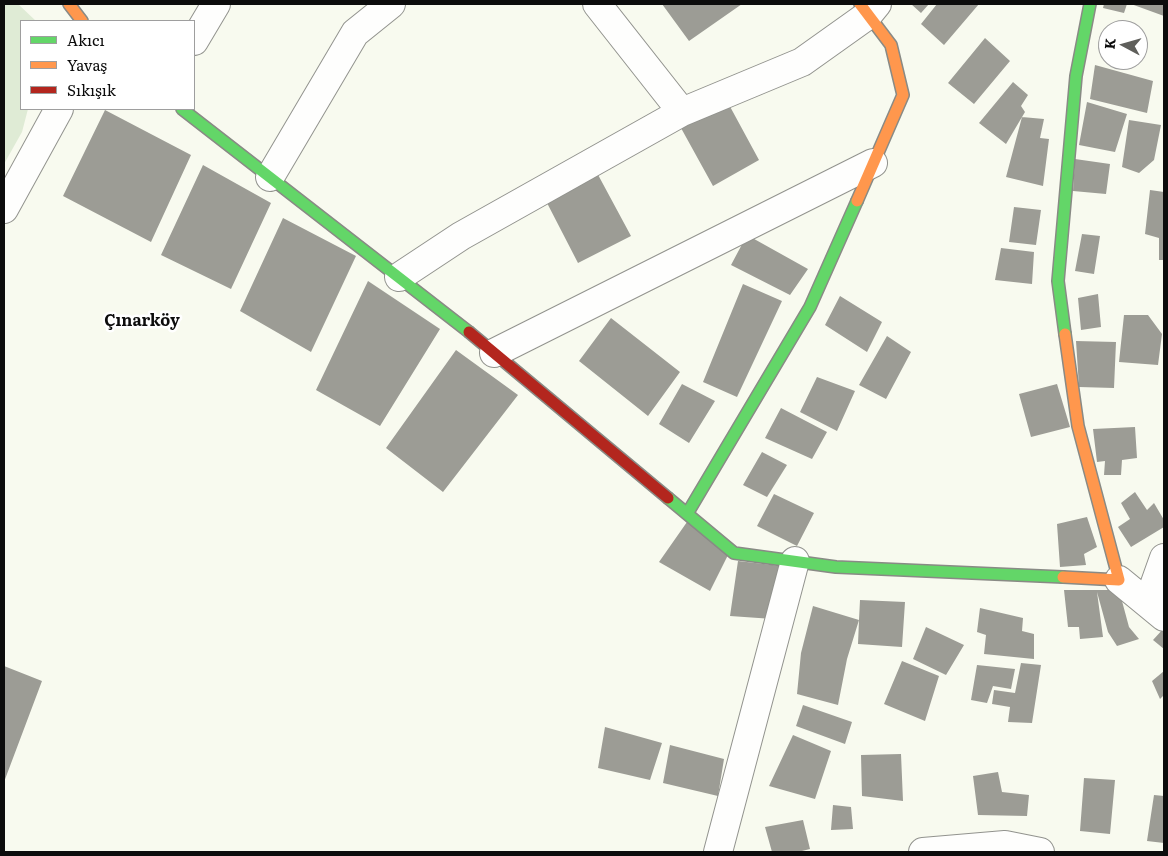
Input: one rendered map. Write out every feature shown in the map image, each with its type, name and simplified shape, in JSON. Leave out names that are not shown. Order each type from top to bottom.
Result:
[{"type":"street","points":[[69,4],[81,20]]},
{"type":"street","points":[[195,39],[216,4]]},
{"type":"street","points":[[597,4],[682,112]]},
{"type":"street","points":[[1090,4],[1076,76],[1058,280],[1078,426],[1119,580],[1156,610]]},
{"type":"street","points":[[400,277],[461,236],[682,112],[802,62],[868,7],[891,45],[903,95],[810,307],[687,514]]},
{"type":"street","points":[[270,177],[355,33],[376,8]]},
{"type":"street","points":[[4,209],[57,110]]},
{"type":"street","points":[[183,110],[400,277],[734,553],[836,567],[1119,580]]},
{"type":"street","points":[[494,353],[873,163]]},
{"type":"street","points":[[1156,610],[1164,558]]},
{"type":"street","points":[[718,852],[795,561]]},
{"type":"street","points":[[923,852],[1005,845],[1040,852]]},
{"type":"green space","points":[[4,4],[18,4],[35,20],[20,20],[20,110],[28,110],[22,132],[4,164]]},
{"type":"building","points":[[662,4],[742,4],[689,41]]},
{"type":"building","points":[[911,4],[929,4],[921,13]]},
{"type":"building","points":[[937,4],[979,4],[944,45],[921,24]]},
{"type":"building","points":[[1104,4],[1127,4],[1124,13],[1103,8]]},
{"type":"building","points":[[1131,4],[1164,4],[1164,16]]},
{"type":"building","points":[[985,38],[1010,61],[974,104],[948,83]]},
{"type":"building","points":[[1095,65],[1098,66],[1098,70],[1113,70],[1153,81],[1147,113],[1090,99]]},
{"type":"building","points":[[1013,82],[1028,95],[1021,106],[1025,112],[1006,144],[979,123]]},
{"type":"building","points":[[727,101],[759,160],[713,186],[681,128]]},
{"type":"building","points":[[1087,102],[1127,114],[1115,152],[1079,145]]},
{"type":"building","points":[[105,110],[191,155],[151,242],[63,196]]},
{"type":"building","points":[[1022,117],[1044,119],[1040,138],[1049,139],[1043,186],[1006,177]]},
{"type":"building","points":[[1129,120],[1161,125],[1154,160],[1139,173],[1122,167]]},
{"type":"building","points":[[1075,159],[1110,164],[1106,194],[1073,191]]},
{"type":"building","points":[[203,165],[271,203],[231,289],[161,255]]},
{"type":"building","points":[[596,171],[631,236],[578,263],[546,201]]},
{"type":"building","points":[[1150,190],[1164,192],[1164,260],[1159,260],[1159,238],[1145,234]]},
{"type":"building","points":[[1014,207],[1041,210],[1036,245],[1009,242]]},
{"type":"building","points":[[283,218],[356,256],[311,352],[240,311]]},
{"type":"building","points":[[1082,234],[1100,236],[1094,274],[1075,271]]},
{"type":"building","points":[[747,235],[808,269],[790,295],[731,265]]},
{"type":"building","points":[[1001,248],[1034,252],[1032,284],[995,280]]},
{"type":"building","points":[[368,281],[440,329],[380,426],[316,390]]},
{"type":"building","points":[[743,284],[782,301],[737,397],[703,382]]},
{"type":"building","points":[[1098,294],[1101,327],[1081,330],[1078,298]]},
{"type":"building","points":[[840,296],[882,322],[867,352],[825,325]]},
{"type":"building","points":[[1124,315],[1148,315],[1162,334],[1158,365],[1119,362]]},
{"type":"building","points":[[611,318],[680,372],[648,416],[579,361]]},
{"type":"building","points":[[887,336],[911,352],[886,399],[859,385]]},
{"type":"building","points":[[1076,341],[1116,342],[1114,388],[1079,387]]},
{"type":"building","points":[[456,350],[518,395],[443,492],[386,448]]},
{"type":"building","points":[[817,377],[855,391],[837,431],[800,412]]},
{"type":"building","points":[[682,384],[715,401],[689,443],[659,424]]},
{"type":"building","points":[[1057,384],[1070,427],[1031,437],[1019,394]]},
{"type":"building","points":[[781,408],[827,432],[812,459],[765,438]]},
{"type":"building","points":[[1135,427],[1137,458],[1122,460],[1121,475],[1104,475],[1105,461],[1097,462],[1093,429]]},
{"type":"building","points":[[762,452],[787,465],[767,497],[743,485]]},
{"type":"building","points":[[1135,492],[1147,510],[1154,503],[1164,520],[1164,527],[1131,547],[1118,527],[1130,519],[1121,503]]},
{"type":"building","points":[[774,494],[814,513],[797,546],[757,526]]},
{"type":"building","points":[[1087,517],[1097,547],[1084,554],[1086,565],[1060,567],[1057,524]]},
{"type":"building","points":[[687,522],[728,555],[710,591],[659,562]]},
{"type":"building","points":[[738,561],[781,566],[773,619],[730,616]]},
{"type":"building","points":[[1064,590],[1119,590],[1129,627],[1139,639],[1117,646],[1108,632],[1097,592],[1103,637],[1080,639],[1079,627],[1068,627]]},
{"type":"building","points":[[860,600],[905,602],[902,647],[858,644]]},
{"type":"building","points":[[813,606],[859,620],[847,659],[838,705],[797,694],[801,653]]},
{"type":"building","points":[[980,608],[1023,618],[1022,631],[1034,634],[1034,659],[984,654],[986,635],[977,632]]},
{"type":"building","points":[[926,627],[964,645],[946,675],[913,659]]},
{"type":"building","points":[[1164,628],[1164,649],[1153,640]]},
{"type":"building","points":[[902,661],[939,676],[925,721],[884,704]]},
{"type":"building","points":[[1021,663],[1041,665],[1032,723],[1008,722],[1010,707],[992,704],[994,690],[1015,693]]},
{"type":"building","points":[[977,665],[1015,669],[1011,689],[993,686],[987,703],[971,700]]},
{"type":"building","points":[[4,666],[42,681],[4,782]]},
{"type":"building","points":[[1164,671],[1164,695],[1160,699],[1152,681]]},
{"type":"building","points":[[803,705],[852,722],[845,744],[796,726]]},
{"type":"building","points":[[605,727],[662,743],[650,780],[598,768]]},
{"type":"building","points":[[793,735],[831,751],[815,799],[769,786]]},
{"type":"building","points":[[670,745],[724,759],[718,796],[663,783]]},
{"type":"building","points":[[901,754],[903,801],[862,796],[861,755]]},
{"type":"building","points":[[998,772],[1002,792],[1029,795],[1027,816],[978,815],[973,776]]},
{"type":"building","points":[[1084,778],[1115,780],[1110,834],[1080,831]]},
{"type":"building","points":[[1154,795],[1164,796],[1164,843],[1147,841]]},
{"type":"building","points":[[833,805],[851,807],[853,829],[831,830]]},
{"type":"building","points":[[803,820],[810,849],[798,852],[772,852],[765,827]]},
{"type":"traffic: fast","points":[[1065,334],[1058,281],[1076,76],[1090,4]]},
{"type":"traffic: fast","points":[[183,110],[469,332]]},
{"type":"traffic: fast","points":[[687,514],[810,307],[857,201]]},
{"type":"traffic: fast","points":[[668,498],[734,553],[836,567],[1063,577]]},
{"type":"traffic: slow","points":[[69,4],[81,20]]},
{"type":"traffic: slow","points":[[857,201],[903,95],[891,45],[860,4]]},
{"type":"traffic: slow","points":[[1063,577],[1119,580],[1078,426],[1065,334]]},
{"type":"traffic: jam","points":[[469,332],[668,498]]},
{"type":"district","name":"Çınarköy","points":[[142,321]]}]
